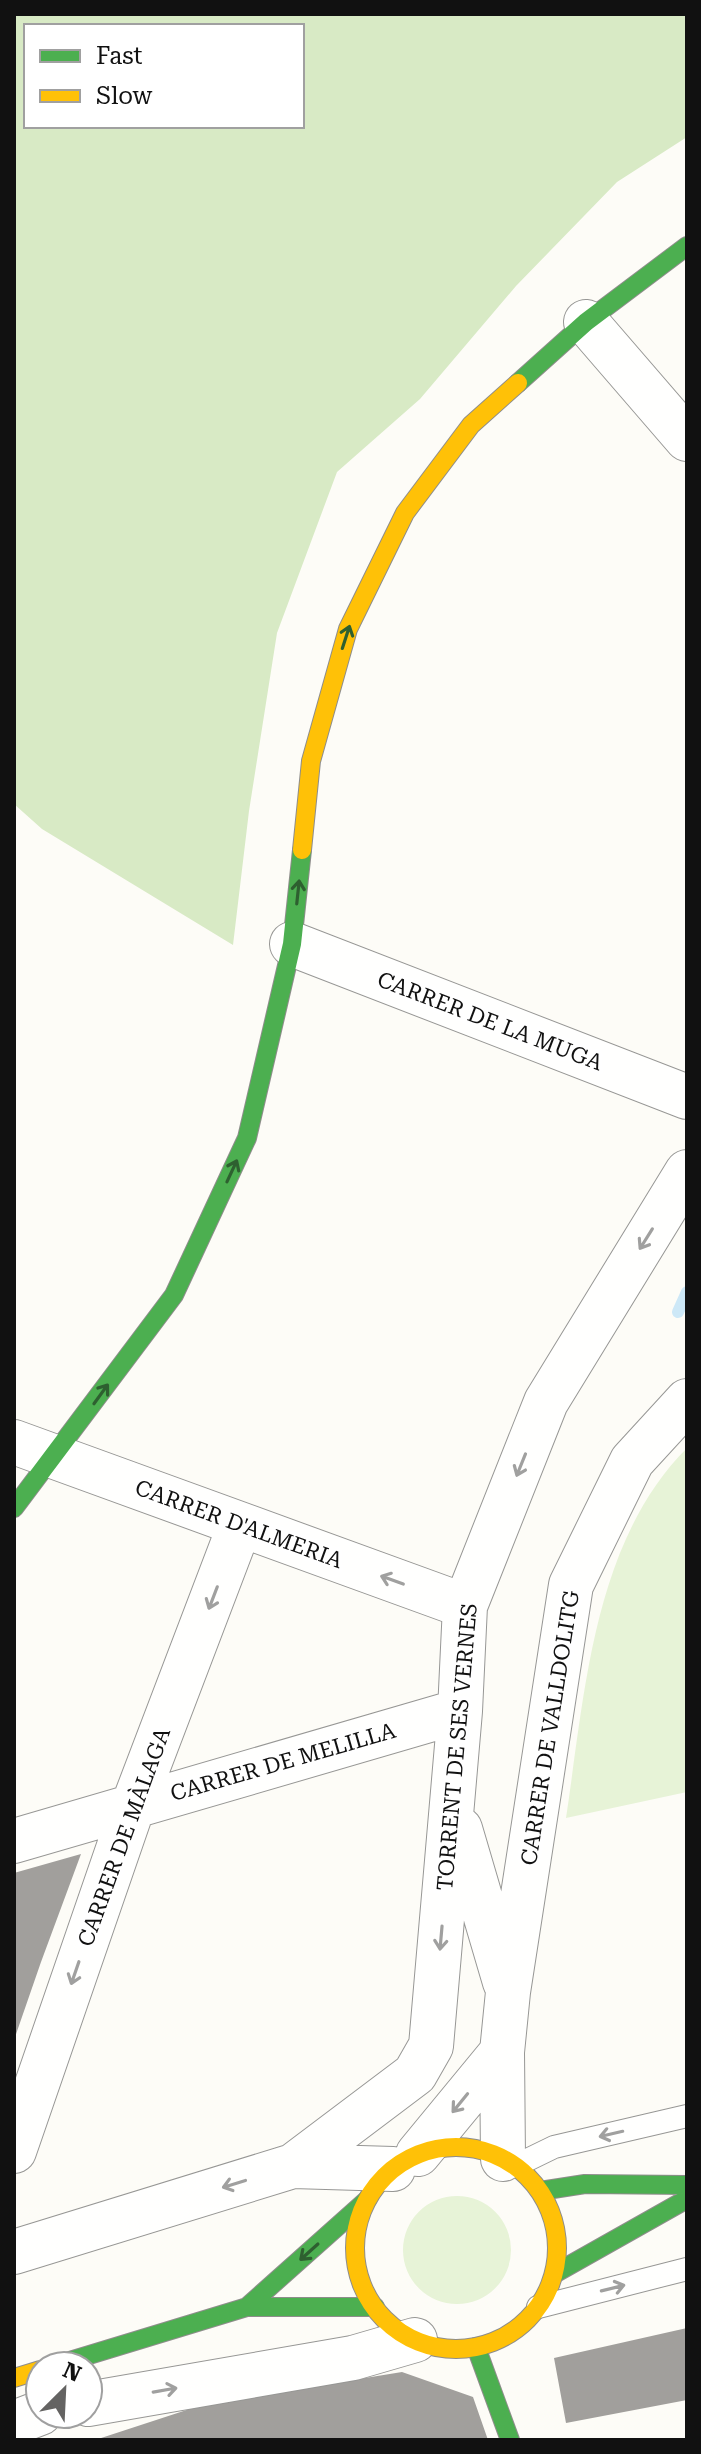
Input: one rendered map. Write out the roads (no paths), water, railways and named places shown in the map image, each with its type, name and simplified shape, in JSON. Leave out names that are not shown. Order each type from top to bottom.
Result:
[{"type":"main road","points":[[14,1508],[174,1295],[247,1138],[292,944],[311,761],[348,629],[405,513],[471,425],[586,322],[687,246]]},
{"type":"main road","points":[[247,2307],[392,2175],[454,2147],[479,2150],[509,2162],[540,2191],[556,2231],[554,2274],[538,2307],[506,2336],[476,2347],[445,2348],[415,2340],[392,2326],[375,2307],[360,2280],[355,2250],[357,2229],[392,2175]]},
{"type":"main road","points":[[540,2191],[585,2184],[687,2185]]},
{"type":"main road","points":[[554,2274],[687,2199]]},
{"type":"main road","points":[[104,2350],[247,2307],[375,2307]]},
{"type":"main road","points":[[476,2347],[510,2440]]},
{"type":"street","points":[[586,322],[687,439]]},
{"type":"street","name":"CARRER DE LA MUGA","points":[[292,944],[687,1097]]},
{"type":"street","name":"TORRENT DE SES VERNES","points":[[293,2166],[415,2074],[431,2046],[453,1804],[465,1606],[546,1402],[687,1172]]},
{"type":"street","name":"CARRER DE VALLDOLITG","points":[[509,2162],[502,2052],[508,1992],[571,1585],[632,1461],[687,1401]]},
{"type":"street","name":"CARRER D'ALMERIA","points":[[14,1442],[465,1606]]},
{"type":"street","name":"CARRER DE MÀLAGA","points":[[14,2151],[133,1806],[240,1525]]},
{"type":"street","name":"CARRER DE MELILLA","points":[[14,1841],[460,1711]]},
{"type":"street","name":"CARRER DE VALLDOLITG","points":[[453,1804],[508,1992]]},
{"type":"street","points":[[14,2252],[293,2166],[327,2164],[392,2175],[502,2052]]},
{"type":"street","points":[[104,2401],[353,2358],[415,2340]]},
{"type":"lane","points":[[509,2162],[554,2147],[687,2116]]},
{"type":"lane","points":[[538,2307],[687,2269]]},
{"type":"waterway","points":[[678,1312],[687,1292]]}]
